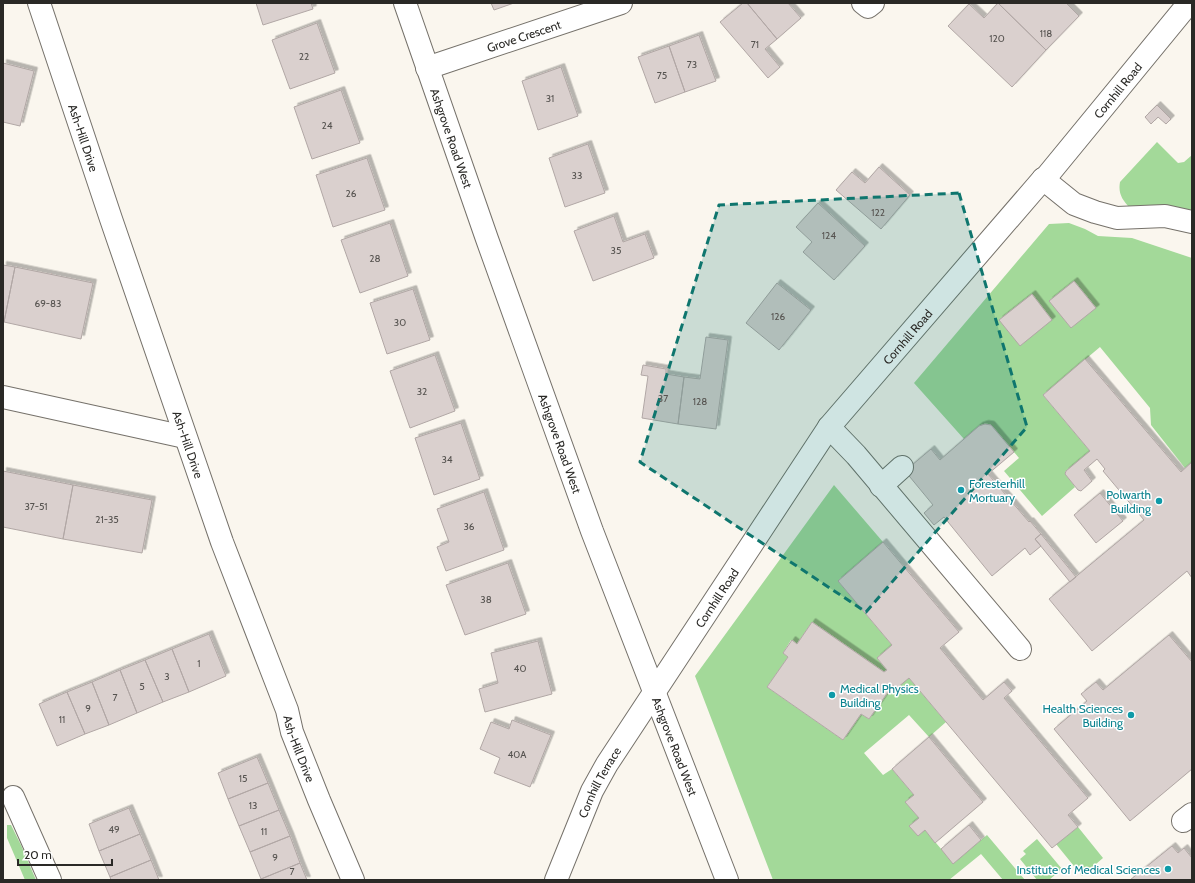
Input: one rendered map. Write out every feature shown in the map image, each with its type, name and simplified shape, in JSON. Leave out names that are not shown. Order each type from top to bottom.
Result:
[{"type":"street","name":"Ash-Hill Drive","points":[[39,3],[185,437],[222,542],[287,710],[292,732],[353,880]]},
{"type":"street","name":"Ashgrove Road West","points":[[405,3],[487,239],[592,531],[727,880]]},
{"type":"street","name":"Grove Crescent","points":[[427,68],[621,3]]},
{"type":"street","points":[[863,3],[868,7],[873,3]]},
{"type":"street","name":"Cornhill Road","points":[[655,692],[829,427],[1047,176],[1189,3]]},
{"type":"street","points":[[1043,179],[1074,204],[1095,212],[1117,218],[1165,216],[1192,222]]},
{"type":"street","points":[[3,397],[185,437]]},
{"type":"street","points":[[829,427],[856,455],[1020,649]]},
{"type":"street","points":[[881,486],[902,468]]},
{"type":"street","name":"Cornhill Terrace","points":[[556,880],[592,791],[607,764],[655,692]]},
{"type":"street","points":[[11,805],[50,880]]},
{"type":"highlighted area","points":[[959,193],[1027,427],[866,612],[640,462],[719,205]]},
{"type":"green space","points":[[1157,142],[1178,163],[1184,162],[1192,155],[1192,210],[1161,207],[1130,208],[1123,199],[1120,193],[1120,182]]},
{"type":"green space","points":[[1069,223],[1098,236],[1132,238],[1192,258],[1192,462],[1185,468],[1151,425],[1150,408],[1100,347],[1043,395],[1090,451],[1065,472],[1075,487],[1042,516],[1004,471],[1019,458],[991,425],[983,425],[964,439],[914,383],[1049,224]]},
{"type":"green space","points":[[834,485],[883,542],[838,581],[892,645],[877,658],[887,670],[884,672],[812,622],[797,644],[791,640],[783,653],[788,657],[767,687],[843,740],[861,714],[869,719],[893,685],[909,678],[946,722],[929,737],[909,715],[864,753],[883,775],[892,769],[914,795],[906,802],[919,818],[925,830],[953,863],[987,835],[1025,880],[1003,880],[981,854],[949,880],[773,880],[695,676]]},
{"type":"green space","points":[[7,825],[11,825],[36,880],[25,880],[7,838]]},
{"type":"green space","points":[[1078,827],[1103,858],[1082,876],[1056,844]]},
{"type":"green space","points":[[1037,839],[1062,869],[1049,880],[1037,880],[1020,859],[1026,854],[1023,851]]},
{"type":"building","points":[[256,3],[311,3],[313,9],[263,25]]},
{"type":"building","points":[[491,3],[514,3],[494,10]]},
{"type":"building","points":[[743,3],[747,3],[777,39],[765,49],[780,67],[768,78],[720,22]]},
{"type":"building","points":[[747,3],[788,3],[801,18],[777,39]]},
{"type":"building","points":[[998,3],[1066,3],[1079,16],[1046,50]]},
{"type":"building","points":[[998,3],[1046,50],[1012,87],[948,26],[969,4],[984,18]]},
{"type":"building","points":[[317,23],[335,73],[290,89],[272,40]]},
{"type":"building","points":[[699,35],[716,81],[685,92],[669,46]]},
{"type":"building","points":[[669,46],[685,92],[655,103],[638,57]]},
{"type":"building","points":[[3,63],[34,71],[20,126],[3,122]]},
{"type":"building","points":[[561,67],[578,116],[538,130],[522,81]]},
{"type":"building","points":[[341,90],[360,143],[312,159],[294,107]]},
{"type":"building","points":[[1157,105],[1171,119],[1166,124],[1158,117],[1151,124],[1145,117]]},
{"type":"building","points":[[588,144],[605,193],[565,207],[549,158]]},
{"type":"building","points":[[367,158],[385,210],[333,227],[316,175]]},
{"type":"building","points":[[879,167],[910,195],[881,229],[836,190],[852,172],[865,183]]},
{"type":"building","points":[[818,203],[865,246],[834,280],[803,252],[812,242],[796,227]]},
{"type":"building","points":[[614,216],[623,242],[645,234],[654,258],[593,281],[574,231]]},
{"type":"building","points":[[390,223],[408,276],[360,293],[341,240]]},
{"type":"building","points":[[3,265],[15,267],[4,322],[3,322]]},
{"type":"building","points":[[15,267],[93,283],[81,339],[4,322]]},
{"type":"building","points":[[1074,281],[1096,308],[1071,328],[1049,301]]},
{"type":"building","points":[[777,283],[811,310],[779,350],[746,323]]},
{"type":"building","points":[[413,289],[430,340],[387,354],[370,303]]},
{"type":"building","points":[[1032,294],[1052,320],[1020,346],[999,320]]},
{"type":"building","points":[[706,337],[728,340],[716,429],[678,424],[684,377],[700,379]]},
{"type":"building","points":[[435,355],[455,411],[410,428],[390,371]]},
{"type":"building","name":"Polwarth Building","points":[[1085,359],[1181,472],[1192,462],[1192,578],[1187,571],[1092,651],[1049,599],[1144,520],[1103,471],[1105,469],[1097,459],[1084,470],[1092,481],[1081,491],[1078,490],[1065,474],[1066,471],[1090,451],[1043,395]]},
{"type":"building","points":[[643,365],[666,369],[666,374],[684,377],[678,424],[642,418],[648,376],[641,375]]},
{"type":"building","points":[[461,423],[480,479],[434,495],[415,438]]},
{"type":"building","name":"Foresterhill Mortuary","points":[[985,424],[991,425],[1014,452],[988,474],[1041,534],[1035,539],[1041,546],[1030,555],[1025,548],[992,576],[944,517],[934,525],[924,513],[933,505],[905,471],[931,449],[940,460],[979,426]]},
{"type":"building","points":[[3,471],[73,485],[63,539],[3,527]]},
{"type":"building","points":[[73,485],[152,500],[142,553],[63,539]]},
{"type":"building","points":[[484,492],[504,550],[446,571],[437,547],[449,542],[437,509]]},
{"type":"building","points":[[1100,493],[1123,521],[1096,543],[1074,515]]},
{"type":"building","points":[[1041,534],[1076,577],[1070,582],[1035,539]]},
{"type":"building","name":"Medical Physics Building","points":[[883,542],[959,632],[940,648],[983,700],[1004,682],[1012,691],[1004,698],[1088,798],[1068,815],[1078,827],[1052,848],[909,678],[897,688],[893,685],[869,719],[861,714],[843,740],[767,687],[788,657],[783,653],[792,640],[797,644],[812,622],[884,672],[887,670],[877,658],[892,645],[838,581]]},
{"type":"building","points":[[508,563],[526,614],[465,635],[446,585]]},
{"type":"building","points":[[209,634],[226,676],[189,692],[172,649]]},
{"type":"building","name":"Health Sciences Building","points":[[1169,635],[1192,662],[1192,769],[1130,821],[1054,729],[1087,701],[1081,694],[1096,682],[1103,690]]},
{"type":"building","points":[[538,641],[552,694],[485,712],[479,689],[498,683],[491,653]]},
{"type":"building","points":[[172,649],[189,692],[163,702],[145,660]]},
{"type":"building","points":[[145,660],[163,702],[137,713],[120,670]]},
{"type":"building","points":[[120,670],[137,713],[109,725],[92,682]]},
{"type":"building","points":[[92,682],[109,725],[85,734],[67,692]]},
{"type":"building","points":[[67,692],[85,734],[57,746],[39,704]]},
{"type":"building","points":[[512,720],[551,735],[530,787],[494,773],[500,758],[480,749],[491,722],[509,729]]},
{"type":"building","points":[[929,737],[983,802],[935,843],[925,830],[918,836],[909,826],[919,818],[905,802],[914,795],[892,769]]},
{"type":"building","points":[[257,757],[268,783],[228,799],[218,773]]},
{"type":"building","points":[[268,783],[279,810],[239,826],[228,799]]},
{"type":"building","points":[[129,808],[140,834],[99,851],[89,824]]},
{"type":"building","points":[[279,810],[290,836],[250,852],[239,826]]},
{"type":"building","points":[[969,825],[981,840],[953,864],[941,849]]},
{"type":"building","points":[[140,834],[151,860],[110,877],[99,851]]},
{"type":"building","points":[[290,836],[300,863],[261,879],[250,852]]},
{"type":"building","name":"Institute of Medical Sciences","points":[[1172,846],[1178,853],[1184,848],[1192,858],[1192,880],[1130,880]]},
{"type":"building","points":[[151,860],[159,880],[111,880],[110,877]]},
{"type":"building","points":[[300,863],[307,880],[261,880],[261,879]]},
{"type":"place","name":"Foresterhill Mortuary","points":[[961,490]]},
{"type":"place","name":"Polwarth Building","points":[[1159,501]]},
{"type":"place","name":"Medical Physics Building","points":[[832,695]]},
{"type":"place","name":"Health Sciences Building","points":[[1131,715]]},
{"type":"place","name":"Institute of Medical Sciences","points":[[1168,869]]}]
